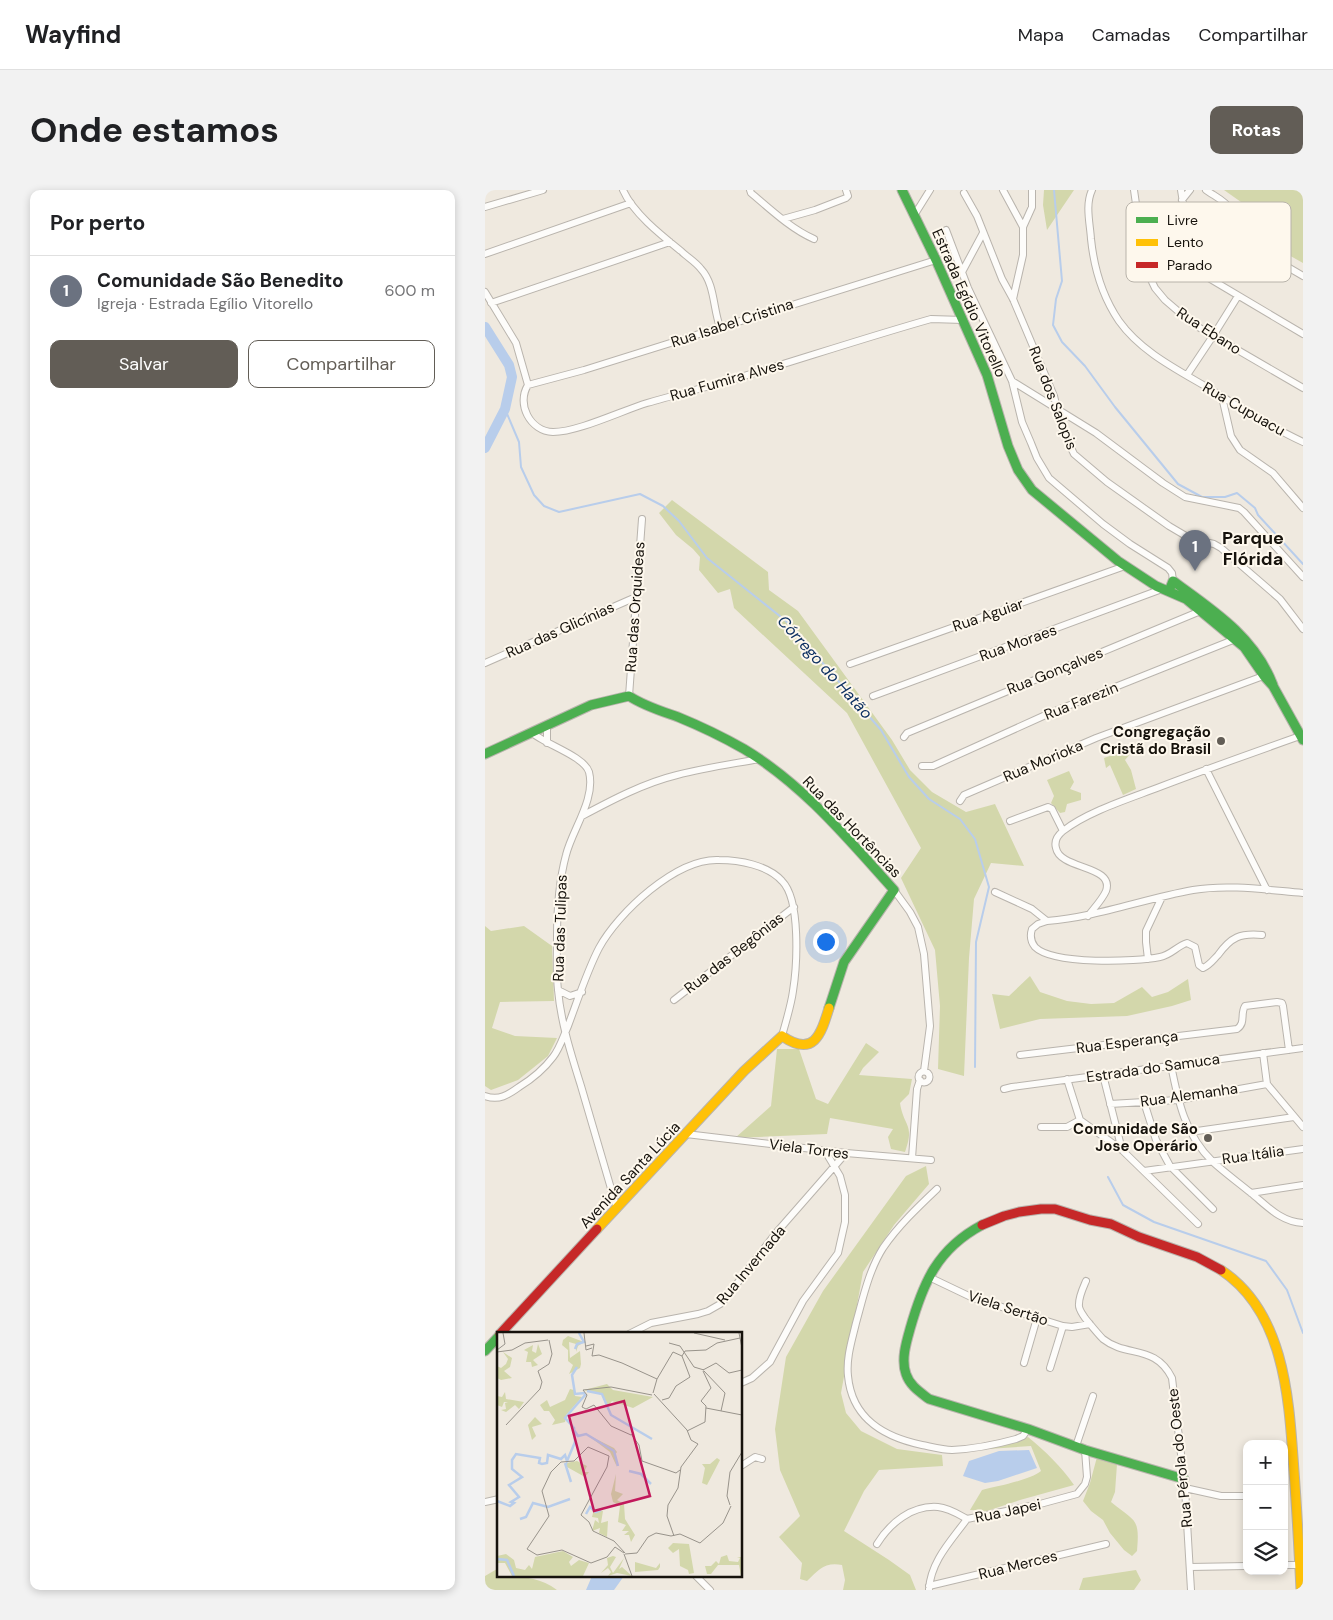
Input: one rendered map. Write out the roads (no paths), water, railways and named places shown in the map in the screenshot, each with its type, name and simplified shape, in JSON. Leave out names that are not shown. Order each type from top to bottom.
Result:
[{"type":"street","points":[[485,207],[543,190]]},
{"type":"street","points":[[623,190],[631,203],[669,242],[701,268],[711,286],[716,316],[720,327]]},
{"type":"street","points":[[750,190],[751,193],[783,219],[813,239]]},
{"type":"street","points":[[783,219],[815,210],[846,198],[848,196],[846,190]]},
{"type":"street","name":"Estrada Egídio Vitorello","points":[[903,190],[987,375],[1008,446],[1019,470],[1032,490],[1122,563],[1165,590],[1205,608]]},
{"type":"street","points":[[915,214],[930,190]]},
{"type":"street","points":[[1003,190],[1023,227]]},
{"type":"street","points":[[1013,299],[1023,255],[1023,227],[1032,207],[1032,190]]},
{"type":"street","name":"Rua Cupuacu","points":[[1093,190],[1089,197],[1093,255],[1099,282],[1108,303],[1120,322],[1141,344],[1187,375],[1222,397],[1303,442]]},
{"type":"street","points":[[1181,190],[1182,200]]},
{"type":"street","points":[[1182,200],[1190,190]]},
{"type":"street","points":[[1206,190],[1222,202]]},
{"type":"street","name":"Rua dos Salopis","points":[[964,193],[977,216],[1002,279],[1013,299],[1055,396],[1062,429],[1074,454],[1107,482],[1174,530],[1191,539],[1210,543],[1221,548],[1280,599],[1303,629]]},
{"type":"street","points":[[485,254],[631,203]]},
{"type":"street","points":[[946,230],[968,288],[1013,381],[1026,432],[1037,458],[1049,478],[1103,524],[1167,568],[1172,573],[1173,581],[1262,661],[1267,675],[1302,738],[1206,770],[1128,799],[1089,816],[1063,831],[1058,836],[1055,847],[1059,855],[1070,863],[1098,872],[1106,882],[1105,893],[1088,916]]},
{"type":"street","points":[[962,272],[983,233]]},
{"type":"street","points":[[491,303],[669,242]]},
{"type":"street","name":"Rua Isabel Cristina","points":[[528,385],[584,370],[936,260]]},
{"type":"street","points":[[1291,269],[1303,276]]},
{"type":"street","name":"Rua Ebano","points":[[1151,282],[1178,313],[1213,336],[1303,388]]},
{"type":"street","points":[[1215,282],[1303,334]]},
{"type":"street","points":[[485,292],[516,343],[528,385]]},
{"type":"street","points":[[1187,375],[1238,296]]},
{"type":"street","name":"Rua Fumira Alves","points":[[528,385],[524,394],[526,414],[533,424],[544,431],[555,432],[574,428],[646,403],[730,380],[931,319],[963,320]]},
{"type":"street","points":[[1013,381],[1096,432],[1163,483],[1185,497],[1239,508],[1303,576]]},
{"type":"street","points":[[1222,397],[1234,443],[1244,454],[1280,480],[1303,508]]},
{"type":"street","name":"Rua das Orquideas","points":[[629,696],[642,519]]},
{"type":"street","name":"Rua Aguiar","points":[[850,664],[1122,563]]},
{"type":"street","points":[[1165,590],[1173,581]]},
{"type":"street","name":"Rua Moraes","points":[[873,696],[1165,590]]},
{"type":"street","name":"Rua das Glicínias","points":[[485,664],[595,614],[636,598]]},
{"type":"street","name":"Rua Gonçalves","points":[[904,737],[907,732],[1205,608]]},
{"type":"street","name":"Rua Farezin","points":[[922,766],[933,766],[1050,713],[1238,638]]},
{"type":"street","name":"Rua Morioka","points":[[960,802],[964,795],[1097,738],[1267,675]]},
{"type":"street","points":[[485,754],[591,705],[629,696]]},
{"type":"street","name":"Rua das Hortências","points":[[629,696],[645,706],[700,727],[759,759],[791,784],[820,809],[894,890],[913,918],[924,954],[930,1026],[924,1071],[929,1074],[929,1079],[925,1082],[920,1080],[916,1093],[912,1158]]},
{"type":"street","points":[[547,725],[547,743]]},
{"type":"street","name":"Rua das Tulipas","points":[[531,732],[581,761],[586,767],[590,784],[582,816],[570,841],[562,873],[557,936],[558,990],[565,1033],[617,1209]]},
{"type":"street","points":[[582,816],[611,800],[658,780],[759,759]]},
{"type":"street","points":[[1206,770],[1267,890]]},
{"type":"street","points":[[1010,821],[1048,807],[1052,809],[1063,831]]},
{"type":"street","points":[[485,1096],[498,1098],[511,1093],[543,1069],[560,1045],[597,951],[610,930],[645,894],[680,868],[697,862],[716,859],[751,864],[769,871],[783,882],[790,892],[794,906],[795,979],[782,1036],[790,1042],[798,1044],[812,1044],[821,1033],[844,962],[894,890]]},
{"type":"street","points":[[1262,935],[1242,935],[1230,940],[1213,961],[1203,968],[1199,965],[1195,948],[1190,944],[1182,945],[1165,956],[1148,959],[1091,961],[1071,960],[1046,954],[1035,947],[1031,939],[1034,926],[1047,921],[1088,916],[1162,897],[1207,889],[1303,893]]},
{"type":"street","points":[[995,892],[1032,909],[1047,921]]},
{"type":"street","points":[[1148,959],[1146,931],[1162,897]]},
{"type":"street","name":"Rua das Begônias","points":[[674,1000],[794,906]]},
{"type":"street","name":"Rua das Tulipas","points":[[558,990],[570,996],[581,992]]},
{"type":"street","name":"Rua Esperança","points":[[1019,1055],[1235,1029],[1239,1028],[1242,1024],[1242,1011],[1245,1006],[1282,1002],[1289,1050]]},
{"type":"street","name":"Avenida Santa Lúcia","points":[[503,1332],[744,1071],[782,1036]]},
{"type":"street","name":"Estrada do Samuca","points":[[1004,1089],[1303,1048]]},
{"type":"street","points":[[1263,1054],[1267,1084],[1303,1127]]},
{"type":"street","points":[[1171,1065],[1178,1100],[1190,1132],[1212,1161],[1275,1214],[1303,1223]]},
{"type":"street","points":[[1103,1075],[1122,1150]]},
{"type":"street","points":[[1067,1080],[1081,1120],[1122,1150],[1198,1224]]},
{"type":"street","name":"Rua Alemanha","points":[[1110,1104],[1178,1100],[1267,1084]]},
{"type":"street","points":[[1144,1102],[1156,1140],[1170,1166],[1213,1209]]},
{"type":"street","points":[[1190,1132],[1294,1117]]},
{"type":"street","points":[[1041,1128],[1067,1127],[1081,1120]]},
{"type":"street","name":"Viela Torres","points":[[686,1134],[825,1151],[931,1160]]},
{"type":"street","name":"Rua Itália","points":[[1144,1171],[1303,1149]]},
{"type":"street","points":[[743,1382],[752,1378],[770,1362],[803,1301],[838,1253],[845,1222],[846,1208],[843,1184],[825,1151]]},
{"type":"street","name":"Rua Invernada","points":[[633,1332],[651,1323],[708,1311],[722,1303],[776,1233],[846,1153]]},
{"type":"street","points":[[1251,1193],[1303,1185]]},
{"type":"street","points":[[937,1189],[892,1235],[879,1255],[862,1301],[850,1347],[848,1376],[851,1388],[860,1409],[869,1422],[882,1431],[911,1443],[952,1450],[1016,1439],[1023,1436],[1028,1429]]},
{"type":"street","points":[[1243,1496],[1221,1496],[1028,1429],[929,1399],[919,1393],[906,1378],[903,1358],[906,1341],[923,1288],[944,1255],[970,1231],[1000,1216],[1044,1208],[1112,1224],[1142,1238],[1195,1255],[1220,1268],[1245,1291],[1263,1317],[1276,1343],[1285,1380],[1301,1522],[1301,1590]]},
{"type":"street","name":"Viela Sertão","points":[[929,1277],[973,1298],[1063,1326],[1072,1327],[1090,1324]]},
{"type":"street","points":[[1086,1281],[1079,1308],[1090,1324]]},
{"type":"street","points":[[1024,1363],[1037,1318]]},
{"type":"street","name":"Rua Pérola do Oeste","points":[[1090,1324],[1103,1338],[1115,1346],[1151,1356],[1160,1361],[1167,1369],[1171,1378],[1185,1484],[1191,1590]]},
{"type":"street","points":[[1050,1368],[1063,1326]]},
{"type":"street","name":"Avenida Santa Lúcia","points":[[485,1351],[497,1338]]},
{"type":"street","points":[[1080,1448],[1093,1396]]},
{"type":"street","name":"Rua Japei","points":[[877,1544],[893,1523],[917,1511],[939,1507],[967,1519],[1040,1504],[1077,1494],[1085,1484],[1087,1477],[1080,1448]]},
{"type":"street","points":[[743,1465],[755,1457],[762,1459]]},
{"type":"street","points":[[929,1588],[932,1570],[939,1557],[967,1519]]},
{"type":"street","name":"Rua Merces","points":[[929,1588],[1106,1544]]},
{"type":"street","points":[[1288,1565],[1300,1565]]},
{"type":"street","points":[[1190,1567],[1243,1566]]},
{"type":"street","points":[[698,1578],[710,1590]]},
{"type":"water","points":[[1029,1450],[1037,1468],[998,1481],[985,1483],[963,1476],[969,1461],[999,1451]]},
{"type":"water","points":[[591,1578],[623,1578],[614,1590],[586,1590]]},
{"type":"waterway","points":[[1054,190],[1062,281],[1056,299],[1053,325],[1062,342],[1085,366],[1115,407],[1178,484],[1202,497],[1225,497],[1237,493],[1255,508],[1258,515],[1303,564]]},
{"type":"waterway","points":[[485,327],[509,365],[512,377],[505,409],[485,448]]},
{"type":"waterway","name":"Córrego do Hatão","points":[[505,409],[519,442],[521,467],[534,495],[544,506],[559,512],[640,494],[663,506],[679,521],[707,558],[786,621],[881,730],[909,777],[929,799],[960,819],[975,839],[989,887],[976,942],[975,1067]]},
{"type":"waterway","name":"Córrego do Hatão","points":[[1108,1177],[1123,1205],[1154,1222],[1266,1261],[1287,1290],[1303,1333]]},
{"type":"place","name":"Comunidade São Benedito","points":[[1195,571]]},
{"type":"place","name":"Congregação Cristã do Brasil","points":[[1221,741]]},
{"type":"place","name":"Comunidade São Jose Operário","points":[[1208,1138]]},
{"type":"district","name":"Parque Flórida","points":[[1253,548]]}]
